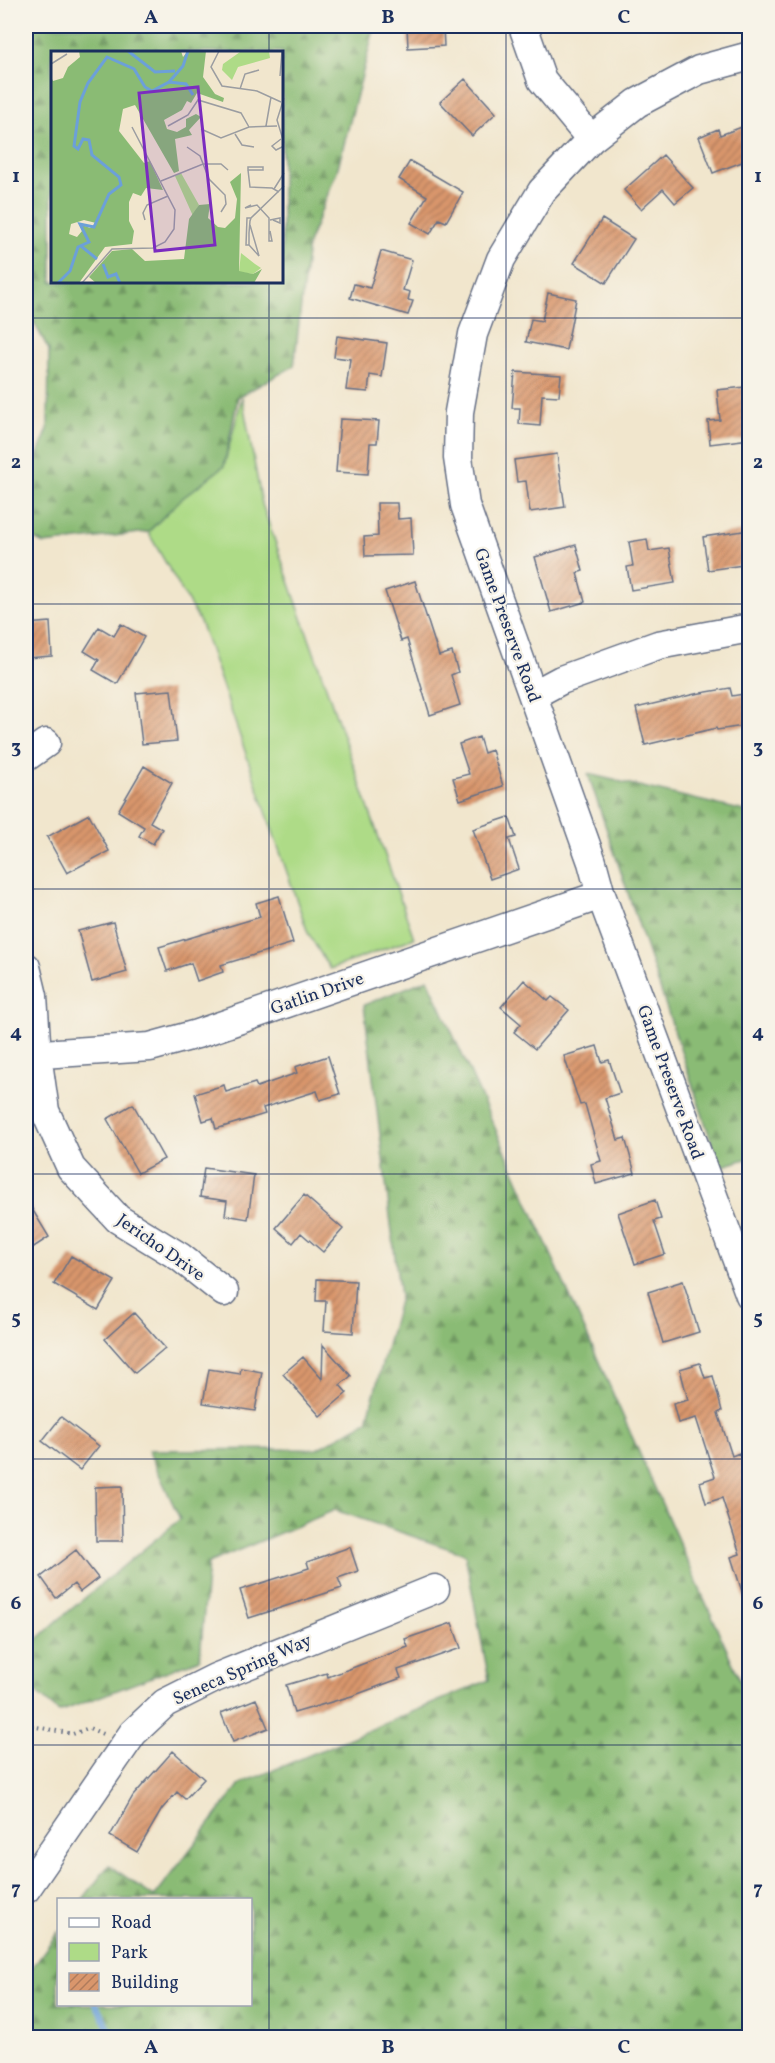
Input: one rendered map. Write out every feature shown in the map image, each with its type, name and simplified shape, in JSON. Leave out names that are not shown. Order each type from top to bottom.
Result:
[{"type":"street","points":[[523,26],[542,80],[591,139]]},
{"type":"street","name":"Game Preserve Road","points":[[750,56],[699,70],[637,103],[591,139],[542,191],[501,259],[473,334],[459,412],[458,458],[465,505],[592,862],[601,895],[750,1295]]},
{"type":"street","points":[[533,695],[561,680],[658,645],[750,628]]},
{"type":"street","name":"Gatlin Drive","points":[[31,1055],[150,1047],[197,1034],[601,895]]},
{"type":"street","name":"Jericho Drive","points":[[26,967],[33,996],[31,1055],[45,1111],[71,1168],[118,1219],[180,1257],[224,1292]]},
{"type":"street","name":"Seneca Spring Way","points":[[26,1889],[133,1733],[165,1703],[215,1678],[435,1588]]},
{"type":"path","points":[[26,1725],[73,1734],[93,1728],[124,1746]]},
{"type":"green space","points":[[26,26],[375,26],[337,171],[308,244],[294,366],[238,397],[224,466],[180,500],[148,532],[44,544],[26,535],[26,483],[48,429],[49,350],[26,308]]},
{"type":"green space","points":[[242,397],[262,504],[414,938],[330,969],[308,933],[201,624],[148,532],[180,500],[224,466]]},
{"type":"green space","points":[[588,774],[749,812],[749,1158],[720,1167]]},
{"type":"green space","points":[[428,979],[749,1700],[749,2037],[26,2037],[26,1976],[57,1933],[57,2006],[252,2006],[252,1898],[84,1898],[109,1865],[154,1897],[240,1784],[489,1680],[465,1554],[335,1510],[208,1563],[200,1659],[59,1712],[26,1684],[26,1650],[57,1621],[180,1519],[148,1450],[317,1449],[367,1421],[400,1297],[364,1005]]},
{"type":"building","points":[[407,26],[443,26],[444,46],[408,48]]},
{"type":"building","points":[[465,79],[496,113],[472,136],[440,102]]},
{"type":"building","points":[[750,124],[750,159],[713,173],[699,137],[718,129],[720,135]]},
{"type":"building","points":[[663,155],[693,188],[675,203],[663,189],[641,209],[624,190]]},
{"type":"building","points":[[410,161],[463,192],[446,222],[439,219],[430,234],[411,223],[427,196],[399,179]]},
{"type":"building","points":[[602,219],[634,239],[606,283],[574,263]]},
{"type":"building","points":[[381,251],[412,260],[403,290],[410,292],[408,300],[413,301],[408,315],[350,298],[354,284],[370,288]]},
{"type":"building","points":[[548,293],[576,299],[566,350],[526,342],[531,319],[542,321]]},
{"type":"building","points":[[337,336],[387,343],[382,377],[370,375],[368,392],[346,390],[350,359],[334,357]]},
{"type":"building","points":[[515,372],[561,375],[559,396],[542,395],[540,426],[519,424],[520,408],[512,408]]},
{"type":"building","points":[[745,387],[747,405],[750,405],[750,439],[710,444],[708,421],[720,420],[717,390]]},
{"type":"building","points":[[340,419],[379,421],[377,443],[370,443],[368,474],[336,472]]},
{"type":"building","points":[[557,454],[565,507],[530,512],[526,481],[517,482],[514,460]]},
{"type":"building","points":[[377,503],[397,503],[398,519],[411,518],[413,555],[365,556],[364,537],[378,536]]},
{"type":"building","points":[[750,530],[750,564],[708,570],[703,537]]},
{"type":"building","points":[[647,539],[649,551],[669,548],[675,583],[631,590],[627,567],[633,566],[629,542]]},
{"type":"building","points":[[576,545],[583,571],[577,573],[585,602],[551,612],[535,557]]},
{"type":"building","points":[[415,581],[439,656],[452,652],[458,672],[451,675],[460,705],[430,715],[407,639],[401,641],[385,591]]},
{"type":"building","points":[[50,622],[52,656],[26,658],[26,624]]},
{"type":"building","points":[[121,624],[144,637],[117,684],[93,670],[99,660],[84,651],[99,627],[114,636]]},
{"type":"building","points":[[730,688],[732,696],[750,693],[750,725],[717,730],[716,728],[645,745],[636,708]]},
{"type":"building","points":[[171,690],[177,741],[142,744],[136,693]]},
{"type":"building","points":[[479,737],[484,753],[492,750],[503,786],[460,800],[453,778],[469,774],[459,744]]},
{"type":"building","points":[[144,766],[172,783],[150,822],[162,829],[153,844],[139,836],[144,827],[118,811]]},
{"type":"building","points":[[89,814],[109,851],[67,873],[47,837]]},
{"type":"building","points":[[509,817],[516,837],[509,839],[519,869],[490,879],[473,829]]},
{"type":"building","points":[[279,896],[293,943],[221,965],[223,972],[197,981],[191,963],[167,971],[159,947],[260,917],[256,903]]},
{"type":"building","points":[[113,922],[127,972],[92,982],[78,931]]},
{"type":"building","points":[[524,980],[548,1001],[552,997],[569,1010],[535,1049],[514,1032],[521,1024],[501,1007]]},
{"type":"building","points":[[597,1046],[602,1062],[609,1060],[620,1093],[605,1098],[618,1140],[625,1138],[635,1173],[596,1184],[591,1164],[601,1161],[585,1104],[580,1105],[564,1056]]},
{"type":"building","points":[[328,1056],[340,1094],[320,1100],[317,1091],[263,1108],[265,1114],[216,1129],[213,1118],[203,1121],[195,1094],[224,1085],[226,1092],[255,1083],[257,1087],[297,1073],[295,1067]]},
{"type":"building","points":[[133,1104],[164,1159],[138,1173],[107,1119]]},
{"type":"building","points":[[204,1168],[254,1175],[248,1219],[225,1215],[227,1201],[200,1197]]},
{"type":"building","points":[[304,1195],[343,1229],[323,1252],[301,1233],[293,1243],[276,1228]]},
{"type":"building","points":[[26,1199],[49,1237],[26,1252]]},
{"type":"building","points":[[655,1200],[661,1219],[654,1221],[665,1254],[635,1264],[618,1213]]},
{"type":"building","points":[[71,1256],[115,1281],[98,1310],[54,1284]]},
{"type":"building","points":[[317,1279],[356,1281],[353,1333],[324,1331],[326,1301],[316,1301]]},
{"type":"building","points":[[683,1281],[699,1332],[663,1343],[648,1292]]},
{"type":"building","points":[[134,1313],[165,1348],[135,1373],[105,1339]]},
{"type":"building","points":[[323,1345],[351,1376],[340,1385],[347,1393],[320,1416],[283,1374],[303,1357],[322,1379]]},
{"type":"building","points":[[700,1363],[705,1378],[713,1376],[722,1411],[718,1413],[732,1456],[739,1453],[750,1486],[750,1604],[746,1604],[731,1557],[740,1554],[722,1498],[706,1503],[700,1482],[715,1477],[696,1418],[678,1423],[673,1404],[688,1400],[680,1369]]},
{"type":"building","points":[[241,1368],[262,1372],[255,1411],[203,1403],[209,1369],[240,1374]]},
{"type":"building","points":[[61,1417],[99,1446],[80,1470],[42,1441]]},
{"type":"building","points":[[122,1486],[123,1541],[96,1541],[95,1487]]},
{"type":"building","points":[[350,1547],[358,1571],[338,1578],[342,1588],[249,1618],[240,1590],[309,1568],[307,1562]]},
{"type":"building","points":[[76,1550],[98,1578],[80,1592],[74,1584],[56,1598],[41,1577]]},
{"type":"building","points":[[452,1623],[461,1648],[398,1670],[401,1678],[355,1695],[294,1713],[286,1685],[327,1673],[328,1677],[408,1647],[405,1639]]},
{"type":"building","points":[[256,1699],[268,1728],[233,1742],[221,1713]]},
{"type":"building","points":[[173,1751],[204,1779],[185,1799],[177,1792],[162,1809],[137,1852],[110,1836],[133,1796]]},
{"type":"waterway","points":[[97,2006],[114,2038]]}]
